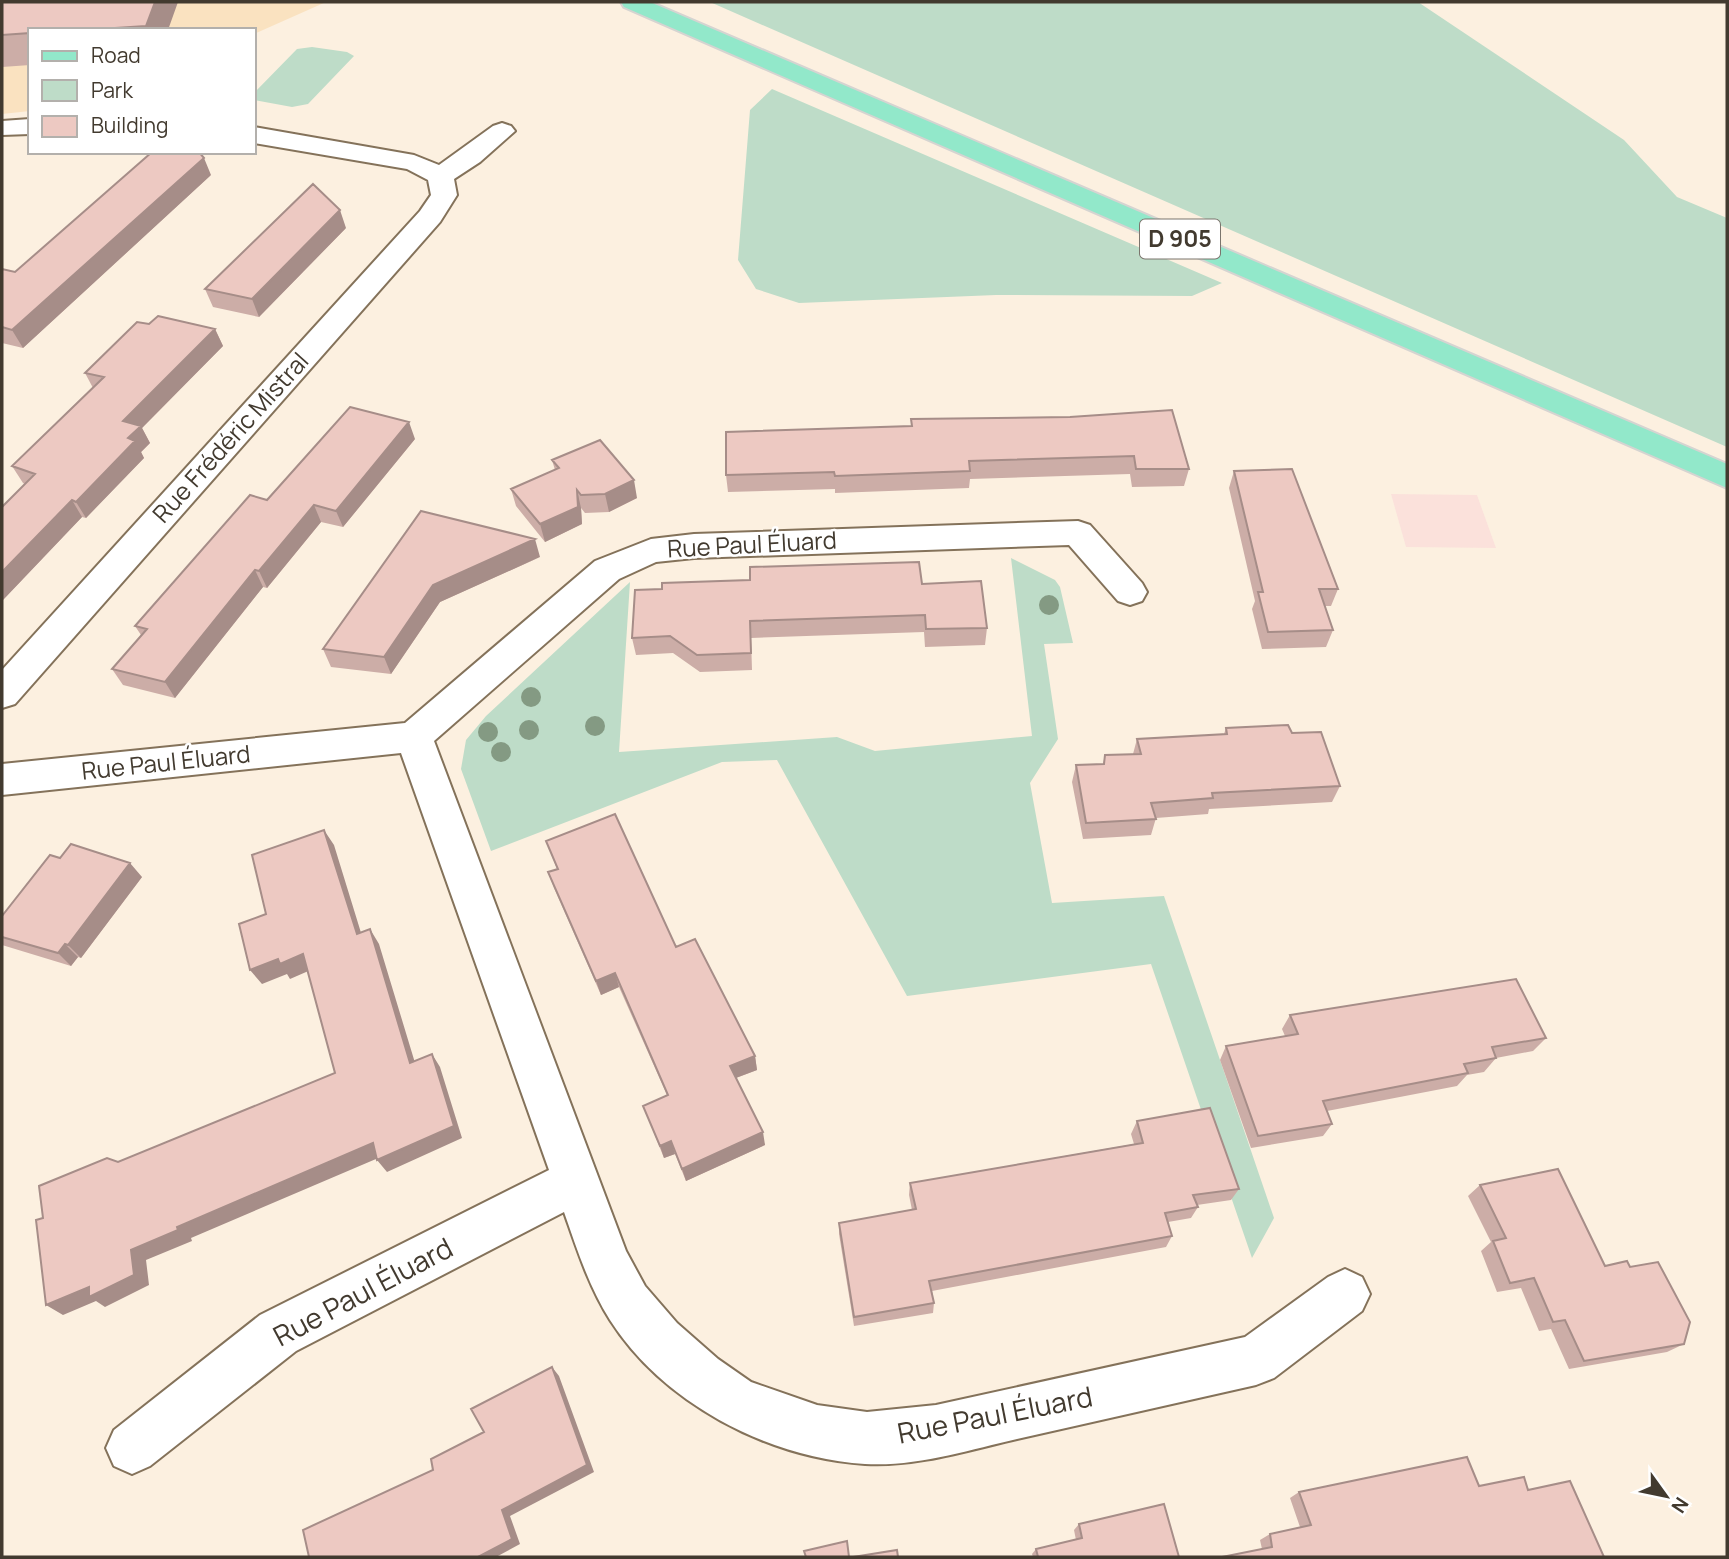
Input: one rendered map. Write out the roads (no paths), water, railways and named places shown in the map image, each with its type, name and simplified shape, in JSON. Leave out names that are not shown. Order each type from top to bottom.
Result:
[{"type":"main road","name":"D 905","points":[[632,2],[1727,477]]},
{"type":"street","points":[[2,128],[28,126]]},
{"type":"street","points":[[256,135],[414,163],[440,176],[471,157],[502,131]]},
{"type":"street","name":"Rue Frédéric Mistral","points":[[2,694],[430,216],[444,195],[440,176]]},
{"type":"street","name":"Rue Paul Éluard","points":[[2,779],[414,737],[599,577],[651,551],[694,546],[1078,533],[1130,592]]},
{"type":"street","name":"Rue Paul Éluard","points":[[414,737],[607,1264],[628,1303],[659,1341],[700,1377],[733,1400],[770,1417],[817,1431],[867,1438],[936,1431],[1255,1360],[1345,1294]]},
{"type":"street","name":"Rue Paul Éluard","points":[[132,1448],[278,1333],[575,1182]]}]
